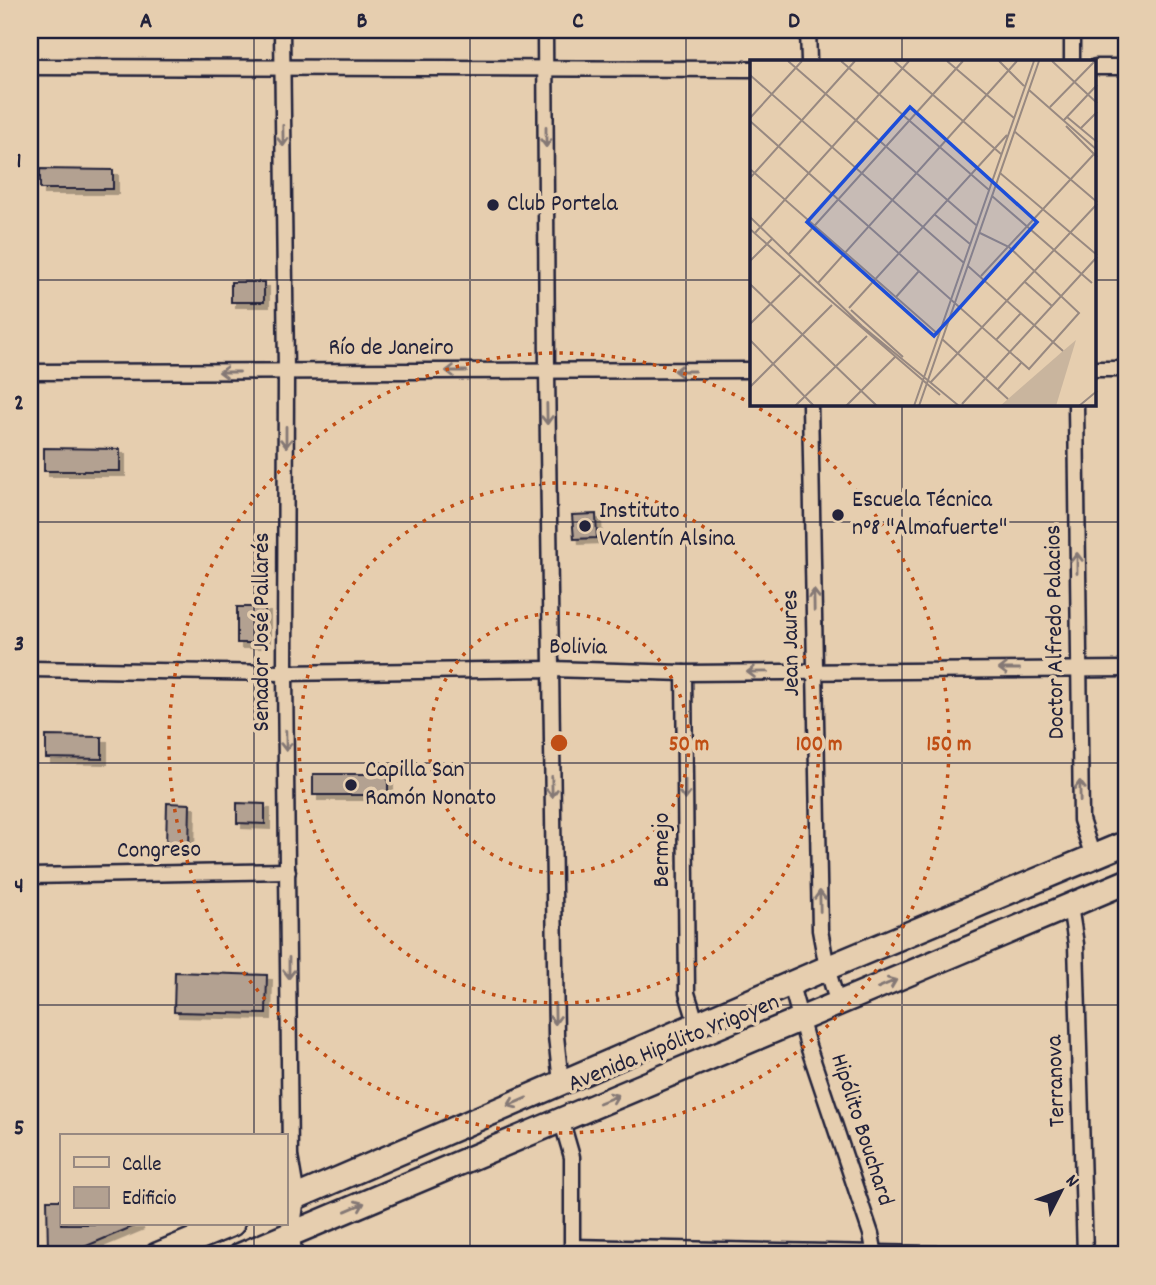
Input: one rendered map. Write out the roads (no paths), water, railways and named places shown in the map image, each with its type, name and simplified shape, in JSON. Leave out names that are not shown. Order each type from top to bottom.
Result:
[{"type":"main road","name":"Avenida Hipólito Yrigoyen","points":[[291,1199],[827,968],[1126,843]]},
{"type":"main road","name":"Avenida Hipólito Yrigoyen","points":[[241,1255],[293,1245],[561,1119],[1126,882]]},
{"type":"main road","points":[[157,1255],[227,1226]]},
{"type":"street","name":"Senador José Pallarés","points":[[282,30],[286,372],[285,673],[293,1245]]},
{"type":"street","points":[[545,30],[556,1037],[561,1083]]},
{"type":"street","points":[[808,30],[809,60]]},
{"type":"street","points":[[1072,30],[1072,60]]},
{"type":"street","points":[[30,67],[750,69]]},
{"type":"street","points":[[1096,67],[1126,67]]},
{"type":"street","points":[[1096,369],[1126,369]]},
{"type":"street","name":"Río de Janeiro","points":[[30,372],[750,370]]},
{"type":"street","name":"Jean Jaures","points":[[810,406],[820,930],[827,968],[838,1004]]},
{"type":"street","name":"Doctor Alfredo Palacios","points":[[1076,406],[1081,820],[1093,857]]},
{"type":"street","name":"Bolivia","points":[[30,669],[285,673],[551,669],[684,673],[1126,669]]},
{"type":"street","name":"Bermejo","points":[[684,673],[687,993],[697,1025]]},
{"type":"street","name":"Congreso","points":[[30,876],[288,871]]},
{"type":"street","name":"Terranova","points":[[1070,906],[1076,944],[1085,1255]]},
{"type":"street","points":[[791,985],[802,1020]]},
{"type":"street","name":"Hipólito Bouchard","points":[[802,1020],[875,1254]]},
{"type":"street","points":[[561,1119],[572,1157],[572,1251],[978,1255]]},
{"type":"place","name":"Club Portela","points":[[493,205]]},
{"type":"place","name":"Escuela Técnica n°8 \"Almafuerte\"","points":[[838,515]]},
{"type":"place","name":"Instituto Valentín Alsina","points":[[585,526]]},
{"type":"place","name":"Capilla San Ramón Nonato","points":[[351,785]]}]
